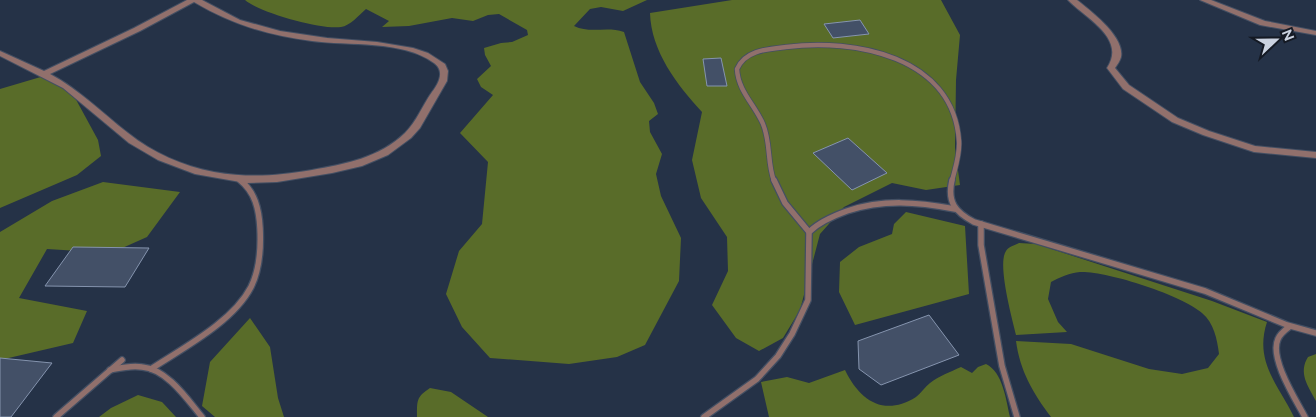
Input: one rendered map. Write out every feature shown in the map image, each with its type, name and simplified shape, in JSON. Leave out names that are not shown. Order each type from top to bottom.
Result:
[{"type":"street","points":[[43,74],[100,46],[135,32],[192,0]]},
{"type":"street","points":[[0,53],[74,92],[132,141],[199,171],[238,179],[265,180],[327,171],[366,160],[390,150],[418,124],[442,83],[445,74],[442,65],[435,59],[417,51],[354,42],[314,39],[269,30],[229,18],[197,0]]},
{"type":"street","points":[[1072,0],[1116,43],[1117,56],[1111,68],[1126,87],[1174,120],[1206,134],[1254,149],[1316,155]]},
{"type":"street","points":[[1204,0],[1263,23],[1316,32]]},
{"type":"lane","points":[[704,417],[757,379],[778,356],[792,334],[808,300],[809,232],[790,210],[775,181],[770,168],[764,125],[742,90],[737,70],[740,62],[757,52],[809,44],[856,46],[898,61],[920,72],[933,81],[951,108],[959,133],[958,155],[950,190],[955,209]]},
{"type":"lane","points":[[151,369],[226,315],[244,298],[250,288],[260,254],[259,218],[256,201],[251,189],[238,179]]},
{"type":"lane","points":[[809,232],[824,220],[872,203],[910,201],[955,209],[964,217],[981,224],[1081,252],[1206,292],[1290,327],[1316,333]]},
{"type":"lane","points":[[981,224],[981,245],[1002,366],[1017,417]]},
{"type":"lane","points":[[1290,327],[1278,338],[1275,347],[1280,367],[1305,417]]},
{"type":"lane","points":[[56,417],[122,360]]},
{"type":"lane","points":[[110,370],[132,366],[160,372],[202,417]]},
{"type":"green space","points":[[245,0],[647,0],[623,11],[601,7],[590,9],[574,26],[586,29],[618,30],[624,32],[640,82],[654,103],[658,114],[649,121],[650,132],[662,154],[656,174],[661,196],[681,238],[679,281],[645,345],[617,357],[569,364],[490,358],[462,327],[446,294],[459,251],[482,224],[488,162],[460,133],[493,95],[481,87],[477,79],[491,66],[485,55],[484,48],[512,42],[528,35],[527,30],[499,14],[488,15],[473,21],[452,18],[409,26],[382,27],[389,21],[366,9],[348,25],[341,27],[320,26],[277,15]]},
{"type":"green space","points":[[732,0],[941,0],[960,35],[956,80],[955,148],[960,185],[926,190],[892,183],[844,207],[820,234],[800,310],[783,338],[759,351],[736,338],[712,305],[728,271],[727,237],[701,198],[692,160],[702,112],[667,67],[660,54],[651,27],[650,13]]},
{"type":"green space","points":[[44,76],[67,83],[98,140],[101,156],[77,175],[0,208],[0,89]]},
{"type":"green space","points":[[103,182],[180,192],[147,237],[111,253],[47,249],[19,298],[87,311],[73,343],[0,360],[0,232],[52,201]]},
{"type":"green space","points":[[906,212],[965,226],[969,294],[855,325],[839,292],[840,262],[859,247],[892,234],[894,224]]},
{"type":"green space","points":[[1019,243],[1036,244],[1212,301],[1267,322],[1263,349],[1266,361],[1275,383],[1294,417],[1051,417],[1028,381],[1016,341],[1071,344],[1149,369],[1182,374],[1208,368],[1219,354],[1217,343],[1212,326],[1206,317],[1192,306],[1144,285],[1108,275],[1080,272],[1051,282],[1048,299],[1058,322],[1067,332],[1016,335],[1006,292],[1003,267],[1006,251]]},
{"type":"green space","points":[[250,318],[270,347],[278,398],[284,417],[215,417],[202,406],[210,362]]},
{"type":"green space","points":[[1316,354],[1316,401],[1305,379],[1304,369],[1308,357]]},
{"type":"green space","points":[[986,364],[992,368],[1000,380],[1010,417],[769,417],[761,382],[787,377],[809,383],[845,370],[858,390],[874,403],[894,406],[916,397],[930,383],[949,372],[961,367],[972,373],[978,367]]},
{"type":"green space","points":[[430,388],[451,392],[488,417],[417,417],[418,400]]},
{"type":"green space","points":[[138,395],[162,402],[176,417],[99,417],[111,408]]},
{"type":"building","points":[[860,20],[869,34],[833,38],[824,24]]},
{"type":"building","points":[[721,58],[727,86],[707,86],[703,59]]},
{"type":"building","points":[[848,138],[887,173],[852,190],[813,153]]},
{"type":"building","points":[[73,247],[149,248],[125,287],[45,286]]},
{"type":"building","points":[[929,315],[959,355],[881,385],[859,369],[858,341]]},
{"type":"building","points":[[0,358],[52,363],[11,417],[0,417]]}]
